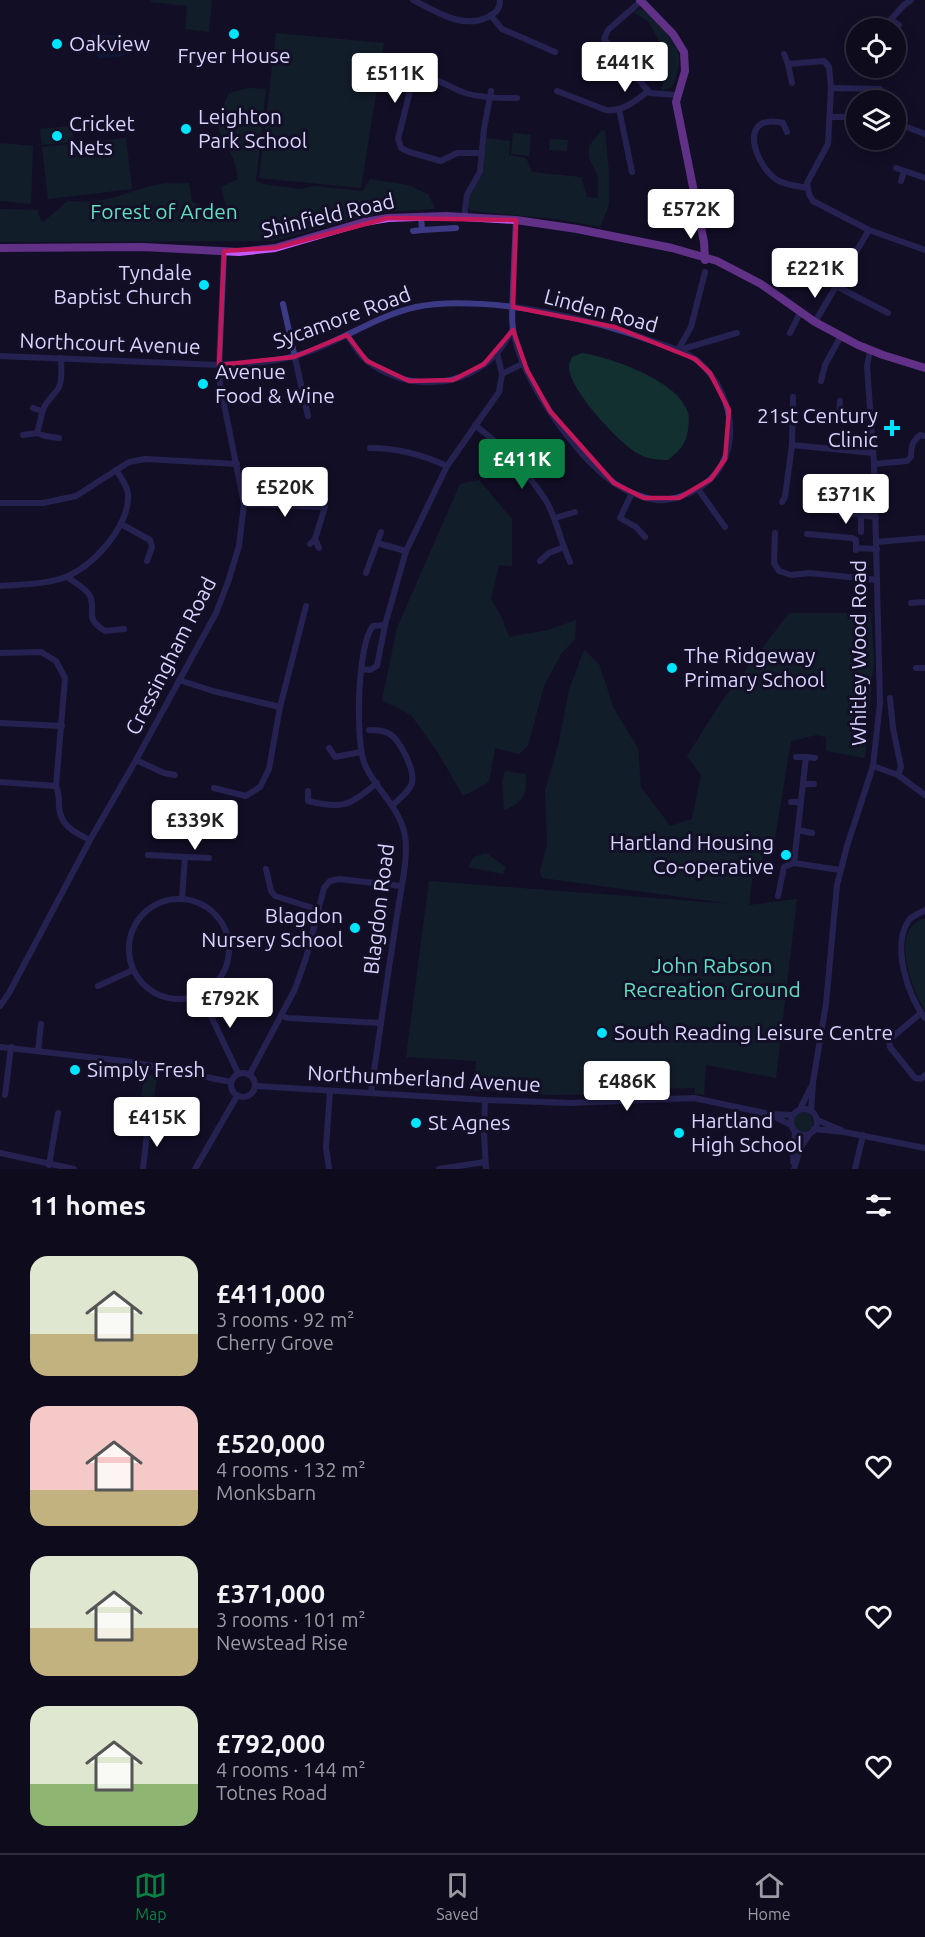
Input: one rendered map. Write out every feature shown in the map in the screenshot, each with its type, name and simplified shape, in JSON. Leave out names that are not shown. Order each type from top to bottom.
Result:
[{"type":"main road","points":[[640,0],[673,34],[684,52],[685,71],[677,95],[678,115],[704,242],[705,259]]},
{"type":"main road","name":"Shinfield Road","points":[[0,248],[143,248],[239,252],[265,250],[364,222],[388,218],[421,216],[516,220],[577,229],[662,247],[705,259],[742,273],[778,295],[800,313],[870,351],[925,368]]},
{"type":"street","points":[[413,0],[456,20],[469,23],[491,16],[499,8],[500,0]]},
{"type":"street","points":[[640,0],[608,30],[604,36],[606,42],[652,94],[677,95]]},
{"type":"street","points":[[892,18],[902,2],[911,0]]},
{"type":"street","points":[[491,16],[502,28],[555,52]]},
{"type":"street","points":[[784,54],[792,83]]},
{"type":"street","points":[[788,64],[824,61],[829,67],[831,88],[828,144],[823,157],[808,179],[807,188],[813,201],[869,230],[925,250]]},
{"type":"street","points":[[482,153],[457,153],[441,161],[404,150],[398,144],[398,140],[409,89],[416,80],[437,81],[465,93],[491,94],[509,101],[517,98]]},
{"type":"street","points":[[831,88],[881,90]]},
{"type":"street","points":[[557,91],[606,110],[620,109],[648,91]]},
{"type":"street","points":[[464,217],[467,195],[480,172],[491,94]]},
{"type":"street","points":[[620,109],[625,159],[632,172]]},
{"type":"street","points":[[830,117],[846,117]]},
{"type":"street","points":[[787,132],[783,123],[767,122],[755,128],[754,135],[760,161],[779,181],[807,188]]},
{"type":"street","points":[[906,127],[925,134]]},
{"type":"street","points":[[896,168],[925,178]]},
{"type":"street","points":[[901,181],[904,171]]},
{"type":"street","points":[[421,216],[422,230]]},
{"type":"street","points":[[513,307],[516,220]]},
{"type":"street","points":[[412,231],[456,228]]},
{"type":"street","points":[[815,322],[869,230]]},
{"type":"street","name":"Cressingham Road","points":[[0,1006],[53,914],[90,840],[216,613],[239,546],[244,504],[220,384],[224,251]]},
{"type":"street","points":[[678,350],[690,327],[705,272]]},
{"type":"street","points":[[836,286],[888,313]]},
{"type":"street","points":[[283,304],[308,416]]},
{"type":"street","name":"Sycamore Road","points":[[219,364],[266,362],[294,357],[382,318],[416,307],[460,304],[513,307]]},
{"type":"street","name":"Linden Road","points":[[513,307],[544,311],[615,327],[678,350],[695,359],[710,373],[721,389],[729,410],[731,434],[725,459],[711,479],[698,489],[679,498],[661,500],[644,498],[614,483],[568,436],[535,387],[513,330],[513,307]]},
{"type":"street","points":[[790,333],[800,313]]},
{"type":"street","points":[[347,335],[357,351],[367,361],[388,374],[409,381],[429,383],[453,380],[471,373],[497,353],[513,330]]},
{"type":"street","points":[[678,350],[737,333]]},
{"type":"street","points":[[821,381],[825,365],[841,336]]},
{"type":"street","name":"Whitley Wood Road","points":[[870,351],[867,366],[874,464],[880,703],[873,766],[898,775],[925,795]]},
{"type":"street","points":[[497,353],[502,374],[524,363]]},
{"type":"street","name":"Northcourt Avenue","points":[[0,356],[219,364]]},
{"type":"street","points":[[37,433],[42,411],[48,399],[59,388],[61,358]]},
{"type":"street","name":"Blagdon Road","points":[[362,669],[370,670],[377,666],[385,625],[406,551],[447,466],[499,392],[502,374]]},
{"type":"street","points":[[782,502],[785,497],[792,445],[793,398]]},
{"type":"street","points":[[840,401],[839,413],[871,416]]},
{"type":"street","points":[[33,408],[42,411]]},
{"type":"street","points":[[475,425],[499,445],[546,500],[555,518],[570,562]]},
{"type":"street","points":[[22,435],[37,433],[59,438]]},
{"type":"street","points":[[874,464],[906,461],[911,457],[913,441],[920,435],[925,436]]},
{"type":"street","points":[[792,445],[873,453]]},
{"type":"street","points":[[370,448],[394,448],[427,456],[447,466]]},
{"type":"street","points":[[0,503],[43,503],[76,496],[129,462],[145,459],[237,464]]},
{"type":"street","points":[[0,586],[67,577],[83,567],[100,551],[121,524],[127,510],[128,492],[116,470]]},
{"type":"street","points":[[861,483],[861,532]]},
{"type":"street","points":[[698,489],[725,528]]},
{"type":"street","points":[[632,493],[619,519],[636,527],[645,537]]},
{"type":"street","points":[[821,498],[828,510],[876,517]]},
{"type":"street","points":[[244,504],[325,507],[313,542],[319,548]]},
{"type":"street","points":[[555,518],[575,512]]},
{"type":"street","points":[[121,524],[150,540],[152,547],[147,561]]},
{"type":"street","points":[[366,573],[381,532]]},
{"type":"street","points":[[775,533],[774,563],[779,571],[791,575],[810,573],[877,580]]},
{"type":"street","name":"Whitley Wood Road","points":[[807,534],[852,538],[856,540],[856,549],[877,549]]},
{"type":"street","points":[[876,542],[925,538]]},
{"type":"street","points":[[377,543],[406,551]]},
{"type":"street","points":[[540,561],[549,553],[564,547]]},
{"type":"street","points":[[67,577],[85,590],[90,597],[92,618],[96,625],[105,631],[124,629]]},
{"type":"street","points":[[911,603],[925,602]]},
{"type":"street","points":[[214,788],[246,796],[260,787],[269,769],[280,707],[306,606]]},
{"type":"street","name":"Blagdon Road","points":[[371,1093],[406,837],[393,805],[366,767],[361,752],[359,730],[362,669],[369,632],[373,627],[385,625]]},
{"type":"street","points":[[0,653],[41,652],[56,661],[65,678],[56,786],[59,792],[59,815],[72,831],[90,840]]},
{"type":"street","points":[[916,668],[925,668]]},
{"type":"street","points":[[179,680],[213,691],[280,707]]},
{"type":"street","name":"Whitley Wood Road","points":[[890,698],[901,768],[898,775]]},
{"type":"street","points":[[0,723],[62,726]]},
{"type":"street","points":[[369,730],[389,733],[399,744],[412,774],[412,784],[393,805]]},
{"type":"street","points":[[329,748],[335,761],[361,752]]},
{"type":"street","points":[[796,757],[814,758]]},
{"type":"street","points":[[794,863],[806,757]]},
{"type":"street","points":[[136,760],[164,773],[175,775]]},
{"type":"street","points":[[844,1132],[817,1120],[811,1111],[813,1082],[821,1042],[833,916],[840,870],[873,766]]},
{"type":"street","points":[[0,782],[56,786]]},
{"type":"street","points":[[308,791],[306,804],[342,806],[354,801],[376,783]]},
{"type":"street","points":[[803,784],[814,784]]},
{"type":"street","points":[[791,802],[801,802]]},
{"type":"street","points":[[798,830],[812,833]]},
{"type":"street","points":[[148,855],[209,858]]},
{"type":"street","points":[[182,899],[185,857]]},
{"type":"street","points":[[778,896],[784,867],[794,863],[840,870]]},
{"type":"street","points":[[266,869],[271,891],[275,896],[319,910]]},
{"type":"street","points":[[250,1074],[282,1016],[306,958],[324,888],[330,880],[401,886]]},
{"type":"street","points":[[182,899],[197,902],[212,911],[222,923],[229,939],[230,955],[225,969],[216,985],[201,995],[175,1000],[161,997],[139,980],[133,970],[129,954],[130,938],[139,920],[156,905],[168,900],[182,899]]},
{"type":"street","points":[[925,910],[909,919],[903,936],[902,953],[907,984],[923,1016],[889,1040],[890,1047],[915,1078],[921,1079],[925,1075]]},
{"type":"street","points":[[98,986],[133,970]]},
{"type":"street","points":[[201,995],[238,1074]]},
{"type":"street","points":[[282,1016],[381,1023]]},
{"type":"street","points":[[38,1051],[41,1024]]},
{"type":"street","points":[[0,1047],[132,1062],[231,1082]]},
{"type":"street","points":[[5,1091],[11,1047]]},
{"type":"street","points":[[8,1071],[16,1072]]},
{"type":"street","points":[[238,1074],[250,1074],[255,1079],[256,1086],[249,1096],[237,1096],[232,1090],[231,1082],[238,1074]]},
{"type":"street","points":[[801,1110],[813,1082]]},
{"type":"street","name":"Northumberland Avenue","points":[[256,1086],[571,1103],[694,1098],[770,1114],[793,1114]]},
{"type":"street","points":[[329,1169],[326,1147],[330,1091]]},
{"type":"street","points":[[195,1169],[237,1096]]},
{"type":"street","points":[[439,1169],[486,1166],[485,1100]]},
{"type":"street","points":[[793,1169],[795,1132],[791,1125],[793,1114],[801,1110],[811,1111]]},
{"type":"street","points":[[49,1165],[57,1113]]},
{"type":"street","name":"Northumberland Avenue","points":[[770,1114],[791,1125]]},
{"type":"street","points":[[793,1169],[800,1149],[817,1120]]},
{"type":"street","points":[[143,1169],[148,1123]]},
{"type":"street","points":[[795,1132],[803,1136],[812,1132],[844,1132],[925,1148]]},
{"type":"street","points":[[855,1169],[863,1136]]},
{"type":"street","points":[[0,1153],[74,1169]]},
{"type":"highlighted area","points":[[388,218],[516,220],[513,307],[615,327],[695,359],[710,373],[729,410],[725,459],[711,479],[679,498],[644,498],[614,483],[550,411],[527,370],[513,330],[484,364],[453,380],[409,381],[367,361],[347,335],[294,357],[219,365],[224,251],[275,248]]},
{"type":"green space","points":[[151,0],[212,0],[209,32],[185,29],[187,6],[151,2]]},
{"type":"green space","points":[[644,10],[666,33],[676,47],[679,65],[674,83],[668,89],[661,90],[665,76],[658,39],[648,21],[633,12]]},
{"type":"green space","points":[[276,33],[384,43],[361,188],[259,178]]},
{"type":"green space","name":"Forest of Arden","points":[[248,88],[266,89],[256,181],[301,189],[313,186],[363,191],[370,179],[408,185],[428,194],[435,209],[389,212],[363,217],[273,241],[0,242],[0,209],[38,210],[43,222],[68,201],[104,200],[169,183],[189,183],[192,202],[203,206],[226,206],[221,187],[238,179],[234,160],[219,131],[219,116],[229,93]]},
{"type":"green space","name":"Cricket Nets","points":[[72,126],[73,142],[42,145],[40,129]]},
{"type":"green space","points":[[605,130],[609,205],[600,227],[557,219],[471,211],[468,207],[471,194],[483,174],[486,138],[510,141],[509,155],[526,158],[532,172],[581,177],[587,197],[598,198],[598,177],[589,157],[589,146],[601,131]]},
{"type":"green space","points":[[513,133],[531,135],[529,156],[511,154]]},
{"type":"green space","points":[[126,138],[132,189],[48,199],[42,147]]},
{"type":"green space","points":[[550,139],[568,140],[567,151],[549,150]]},
{"type":"green space","points":[[0,143],[33,146],[31,204],[0,201]]},
{"type":"green space","points":[[582,353],[608,359],[640,372],[669,388],[679,398],[687,410],[689,424],[686,440],[675,454],[668,460],[644,457],[607,427],[576,387],[571,375],[569,366],[572,357]]},
{"type":"green space","points":[[479,480],[512,519],[512,566],[499,565],[491,599],[509,637],[548,630],[576,620],[575,639],[561,654],[544,686],[528,745],[519,754],[495,748],[489,782],[463,796],[437,751],[411,715],[382,700],[397,628],[460,484]]},
{"type":"green space","name":"John Rabson Recreation Ground","points":[[789,613],[871,613],[874,658],[865,758],[826,751],[826,737],[816,735],[791,741],[774,845],[765,850],[761,863],[754,863],[749,905],[797,899],[776,1078],[706,1065],[704,1095],[695,1094],[695,1088],[648,1089],[636,1093],[557,1095],[474,1091],[476,1061],[406,1057],[429,881],[733,904],[542,878],[540,872],[547,844],[545,791],[558,746],[569,690],[584,650],[599,664],[614,709],[638,748],[641,787],[670,826],[692,819],[701,775],[687,756],[720,704]]},
{"type":"green space","points":[[505,771],[526,774],[526,781],[525,793],[520,801],[504,810],[502,781]]},
{"type":"green space","points":[[486,853],[506,867],[503,874],[468,867],[474,857]]},
{"type":"green space","points":[[925,919],[925,1011],[908,970],[905,946],[911,928]]},
{"type":"green space","points":[[145,1074],[157,1076],[154,1098],[141,1096]]},
{"type":"green space","points":[[803,1112],[810,1115],[813,1122],[810,1129],[803,1132],[796,1129],[793,1122],[796,1115]]},
{"type":"water","points":[[92,34],[116,36],[124,40],[128,51],[121,57],[98,58],[93,48]]},
{"type":"place","name":"Fryer House","points":[[234,34]]},
{"type":"place","name":"Oakview","points":[[57,44]]},
{"type":"place","name":"Leighton Park School","points":[[186,129]]},
{"type":"place","name":"Cricket Nets","points":[[57,136]]},
{"type":"place","name":"Tyndale Baptist Church","points":[[204,285]]},
{"type":"place","name":"Avenue Food & Wine","points":[[203,384]]},
{"type":"place","name":"21st Century Clinic","points":[[892,428]]},
{"type":"place","name":"The Ridgeway Primary School","points":[[672,668]]},
{"type":"place","name":"Hartland Housing Co-operative","points":[[786,855]]},
{"type":"place","name":"Blagdon Nursery School","points":[[355,928]]},
{"type":"place","name":"South Reading Leisure Centre","points":[[602,1033]]},
{"type":"place","name":"Simply Fresh","points":[[75,1070]]},
{"type":"place","name":"St Agnes","points":[[416,1123]]},
{"type":"place","name":"Hartland High School","points":[[679,1133]]}]
